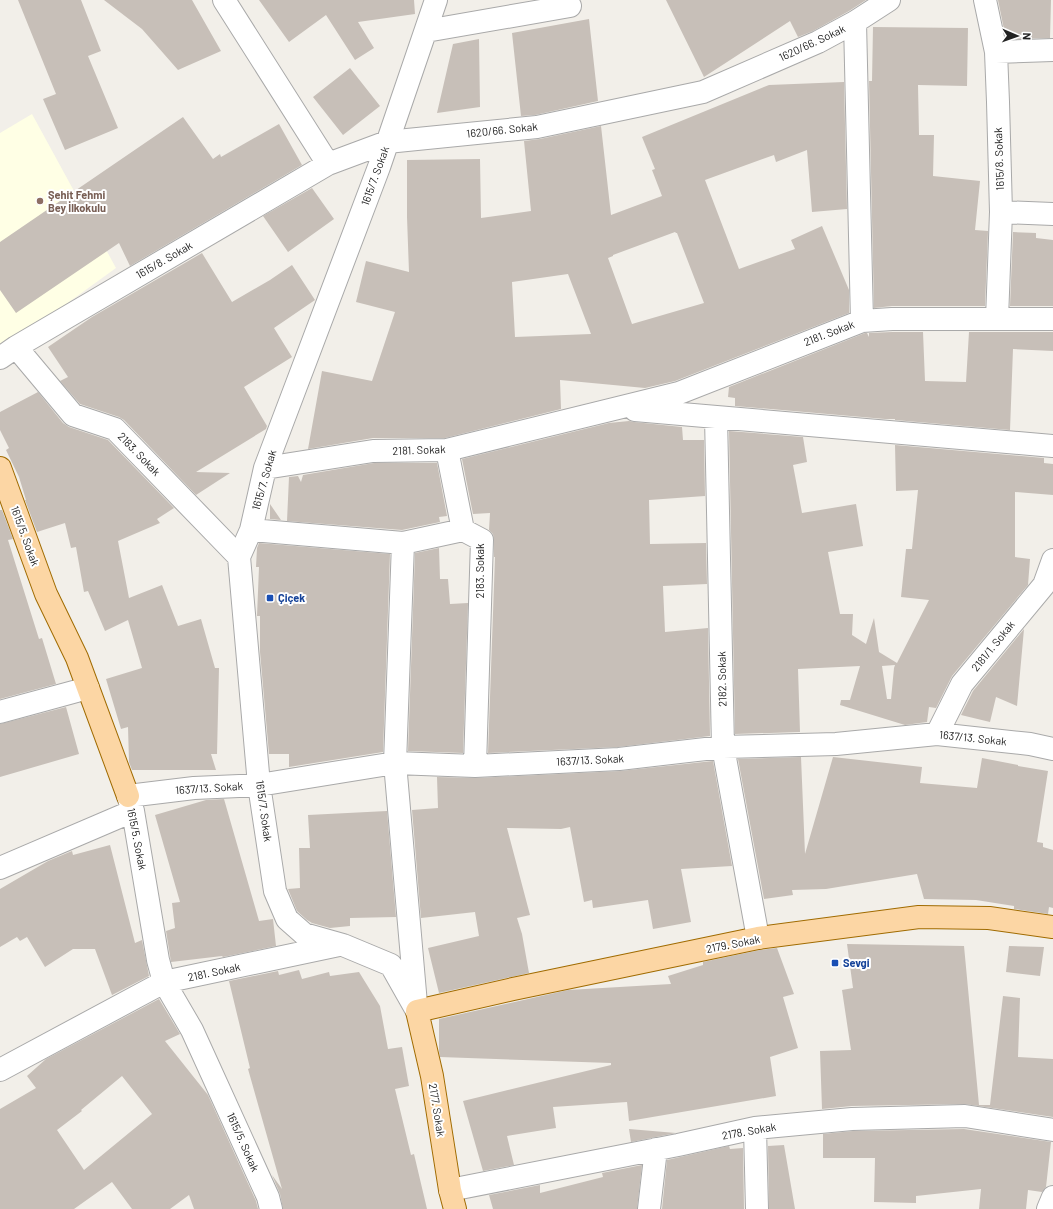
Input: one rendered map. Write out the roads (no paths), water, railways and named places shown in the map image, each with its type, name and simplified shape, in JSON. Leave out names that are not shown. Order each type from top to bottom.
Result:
[{"type":"main road","name":"1615/5. Sokak","points":[[0,468],[4,489],[46,594],[77,658],[131,804]]},
{"type":"main road","name":"2179. Sokak","points":[[417,1011],[513,989],[758,938],[919,917],[990,918],[1053,927]]},
{"type":"main road","name":"2177. Sokak","points":[[417,1011],[432,1076],[452,1199]]},
{"type":"street","points":[[224,0],[328,164]]},
{"type":"street","name":"1615/7. Sokak","points":[[343,945],[304,934],[287,919],[275,890],[260,785],[239,557],[250,530],[265,468],[379,167],[436,0]]},
{"type":"street","name":"1620/66. Sokak","points":[[328,164],[388,142],[537,127],[703,92],[818,42],[855,22],[889,0]]},
{"type":"street","name":"1615/8. Sokak","points":[[985,0],[996,52],[1001,212],[997,319]]},
{"type":"street","points":[[426,30],[570,6]]},
{"type":"street","name":"1620/66. Sokak","points":[[855,22],[862,320]]},
{"type":"street","points":[[996,52],[1053,50]]},
{"type":"street","name":"1615/8. Sokak","points":[[8,352],[328,164]]},
{"type":"street","points":[[1001,212],[1053,214]]},
{"type":"street","name":"2181. Sokak","points":[[265,468],[373,451],[447,450],[679,393],[862,320],[1053,319]]},
{"type":"street","name":"2183. Sokak","points":[[8,352],[73,415],[115,429],[239,557]]},
{"type":"street","name":"2181. Sokak","points":[[616,408],[1053,446]]},
{"type":"street","name":"2182. Sokak","points":[[716,417],[723,747],[758,938]]},
{"type":"street","points":[[250,530],[403,542],[463,530],[447,450]]},
{"type":"street","name":"2183. Sokak","points":[[463,530],[482,540],[475,766]]},
{"type":"street","points":[[403,542],[395,763],[417,1011]]},
{"type":"street","name":"2181/1. Sokak","points":[[937,734],[962,684],[1044,585],[1053,560]]},
{"type":"street","points":[[0,712],[88,688]]},
{"type":"street","name":"1637/13. Sokak","points":[[0,868],[131,804],[194,788],[260,785],[395,763],[475,766],[618,759],[723,747],[836,744],[937,734],[1030,744],[1053,749]]},
{"type":"street","name":"1615/5. Sokak","points":[[131,804],[158,960],[164,982],[192,1030],[268,1197],[271,1209]]},
{"type":"street","points":[[343,945],[391,965],[417,1011]]},
{"type":"street","name":"2181. Sokak","points":[[0,1070],[164,982],[343,945]]},
{"type":"street","name":"2178. Sokak","points":[[452,1199],[656,1149],[755,1128],[852,1119],[965,1116],[1053,1130]]},
{"type":"street","points":[[755,1128],[757,1209]]},
{"type":"street","points":[[649,1209],[656,1149]]},
{"type":"street","points":[[1048,1209],[1053,1197]]},
{"type":"place","name":"Şehit Fehmi Bey İlkokulu","points":[[40,201]]},
{"type":"place","name":"Çiçek","points":[[270,598]]},
{"type":"place","name":"Sevgi","points":[[835,963]]}]
